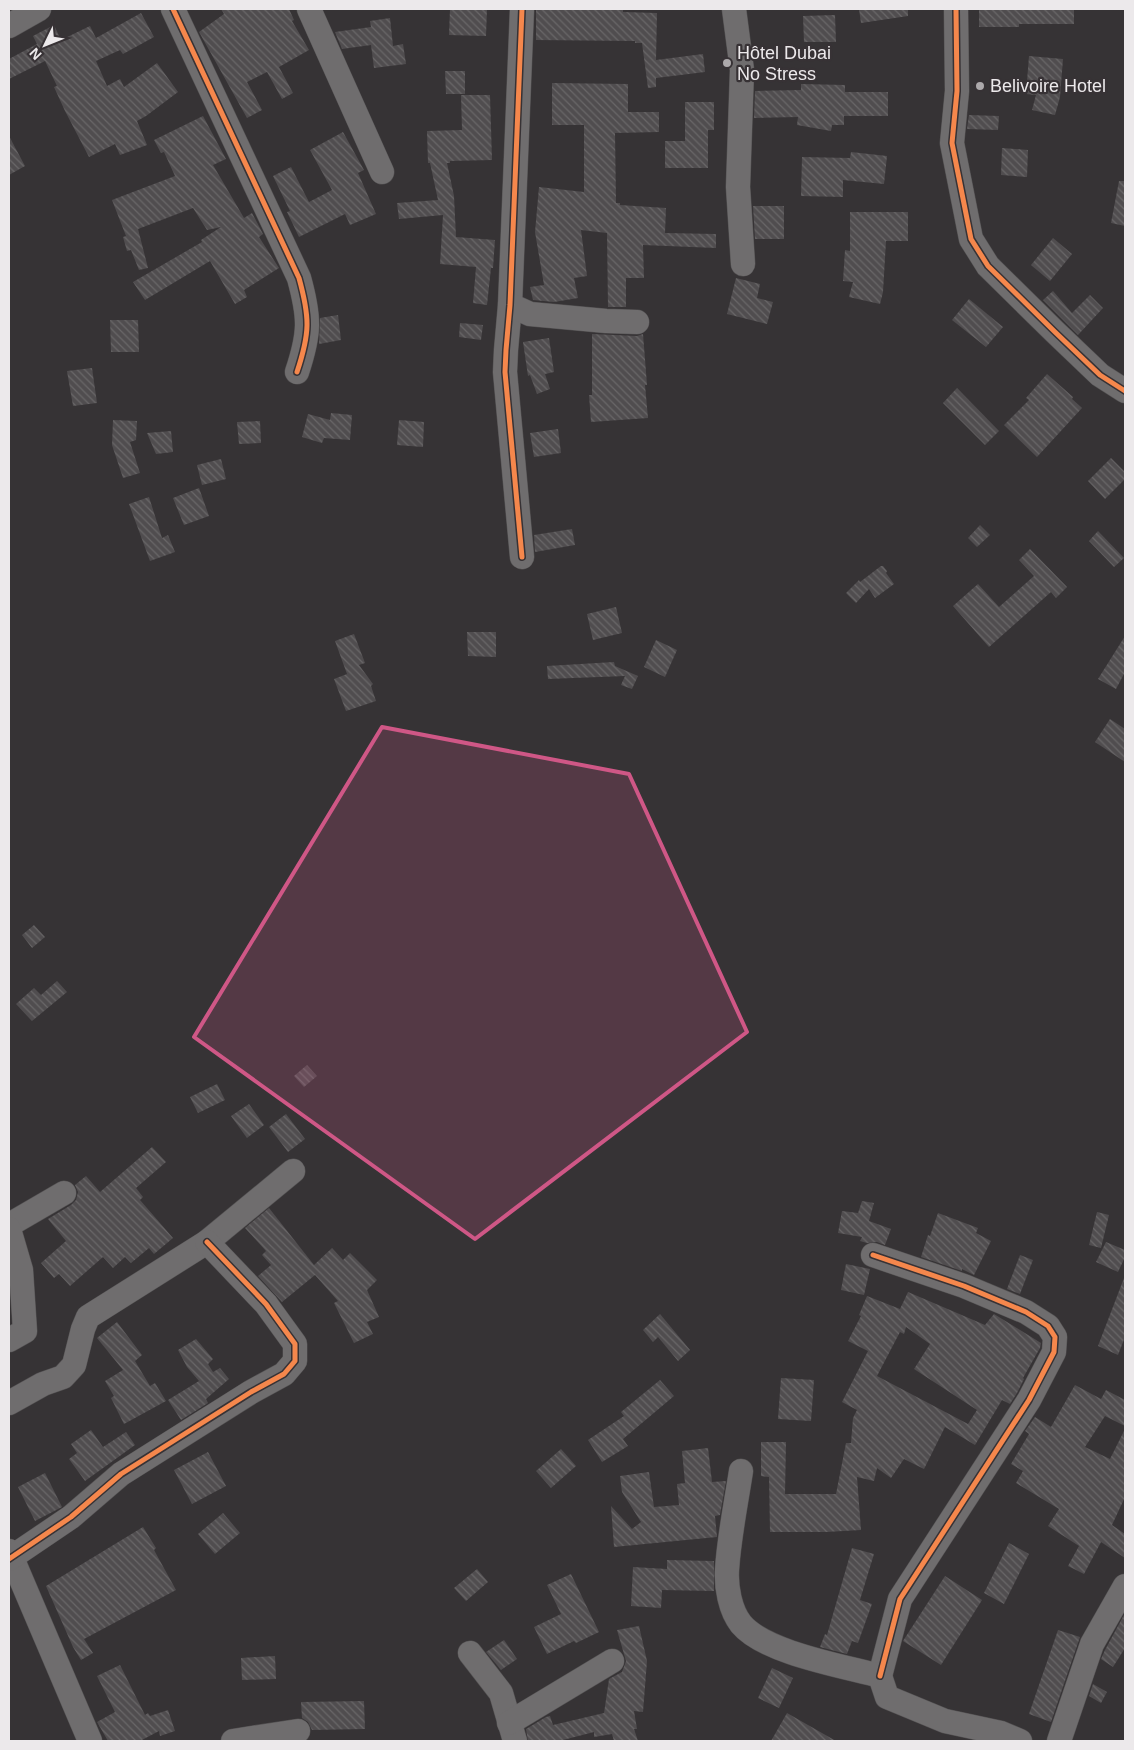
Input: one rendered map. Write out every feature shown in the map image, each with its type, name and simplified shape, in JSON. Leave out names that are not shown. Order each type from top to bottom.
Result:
[{"type":"street","points":[[9,26],[39,9]]},
{"type":"street","points":[[173,9],[299,278],[308,320],[306,346],[297,372]]},
{"type":"street","points":[[309,9],[382,172]]},
{"type":"street","points":[[522,9],[510,305],[505,372],[522,557]]},
{"type":"street","points":[[734,9],[742,70],[738,187],[743,264]]},
{"type":"street","points":[[956,9],[957,91],[952,143],[971,239],[988,266],[1048,326],[1100,375],[1125,391]]},
{"type":"street","points":[[510,305],[530,314],[637,322]]},
{"type":"street","points":[[9,1403],[43,1384],[63,1377],[74,1365],[88,1317],[207,1242],[293,1171]]},
{"type":"street","points":[[9,1225],[64,1193]]},
{"type":"street","points":[[9,1229],[20,1270],[26,1331],[9,1340]]},
{"type":"street","points":[[90,1741],[10,1556],[70,1517],[121,1474],[251,1392],[284,1374],[295,1361],[295,1344],[266,1304],[207,1242]]},
{"type":"street","points":[[873,1255],[964,1286],[1026,1312],[1048,1326],[1055,1337],[1054,1352],[1029,1400],[900,1599],[880,1676],[887,1697],[945,1721],[1001,1733],[1020,1741]]},
{"type":"street","points":[[741,1471],[727,1571],[731,1604],[741,1624],[757,1638],[785,1651],[880,1676]]},
{"type":"street","points":[[1059,1741],[1092,1644],[1125,1586]]},
{"type":"street","points":[[470,1653],[501,1692],[512,1732],[612,1661]]},
{"type":"street","points":[[233,1741],[298,1731]]},
{"type":"highlighted area","points":[[382,727],[629,774],[747,1032],[475,1239],[194,1037]]},
{"type":"building","points":[[221,9],[289,9],[294,20],[292,21],[309,50],[279,67],[293,93],[282,99],[267,72],[247,82],[262,110],[247,118],[199,32],[224,14]]},
{"type":"building","points":[[450,9],[487,9],[486,36],[449,35]]},
{"type":"building","points":[[536,9],[623,9],[623,12],[657,13],[656,60],[703,54],[705,72],[656,78],[656,87],[648,88],[642,43],[635,43],[635,41],[536,40]]},
{"type":"building","points":[[859,9],[908,9],[908,16],[861,23]]},
{"type":"building","points":[[979,9],[1074,9],[1074,24],[1019,24],[1019,27],[979,27]]},
{"type":"building","points":[[141,13],[154,37],[123,54],[120,50],[96,61],[107,86],[120,79],[124,87],[157,63],[178,92],[137,121],[147,145],[120,155],[115,144],[89,157],[54,87],[57,86],[45,61],[9,79],[9,59],[37,44],[33,36],[54,25],[61,40],[90,26],[96,38]]},
{"type":"building","points":[[835,15],[836,42],[804,42],[803,16]]},
{"type":"building","points":[[390,18],[393,46],[403,44],[406,64],[374,68],[371,45],[342,49],[335,32],[371,27],[370,21]]},
{"type":"building","points":[[1029,56],[1063,59],[1060,97],[1055,115],[1032,110],[1036,95],[1026,94]]},
{"type":"building","points":[[445,71],[465,71],[465,94],[446,94]]},
{"type":"building","points":[[552,83],[628,84],[628,112],[659,112],[659,132],[615,133],[616,203],[620,203],[620,205],[666,208],[665,233],[716,234],[716,248],[643,245],[644,278],[626,278],[626,307],[608,307],[607,233],[581,230],[587,276],[574,278],[578,298],[554,302],[533,300],[530,287],[544,285],[535,232],[539,187],[584,192],[584,125],[552,125]]},
{"type":"building","points":[[801,84],[845,85],[845,92],[888,92],[888,116],[844,116],[844,125],[832,125],[831,131],[797,125],[798,117],[754,118],[755,91],[801,90]]},
{"type":"building","points":[[461,95],[490,95],[492,160],[450,161],[450,163],[447,163],[454,196],[456,237],[495,240],[487,305],[473,303],[476,267],[440,264],[443,215],[399,219],[397,203],[438,200],[430,163],[428,163],[427,131],[462,130]]},
{"type":"building","points":[[685,102],[714,102],[714,130],[708,130],[708,168],[665,168],[665,141],[685,141]]},
{"type":"building","points":[[969,115],[999,116],[998,130],[967,129]]},
{"type":"building","points":[[203,116],[226,159],[213,165],[244,218],[252,213],[263,234],[259,237],[279,268],[244,290],[247,297],[235,304],[210,261],[145,300],[133,282],[202,242],[201,240],[221,227],[207,230],[193,208],[138,229],[148,268],[139,270],[131,250],[127,251],[123,237],[126,236],[112,200],[175,176],[164,152],[161,153],[154,140]]},
{"type":"building","points":[[343,132],[364,170],[358,173],[376,214],[350,225],[345,214],[299,237],[287,212],[290,211],[273,176],[291,167],[309,202],[332,190],[310,150]]},
{"type":"building","points":[[9,136],[25,166],[9,175]]},
{"type":"building","points":[[1002,148],[1028,150],[1027,177],[1001,175]]},
{"type":"building","points":[[851,152],[887,156],[884,184],[843,180],[843,197],[801,196],[802,157],[850,158]]},
{"type":"building","points":[[1119,181],[1125,181],[1125,226],[1111,223]]},
{"type":"building","points":[[753,206],[784,206],[784,239],[755,239]]},
{"type":"building","points":[[850,212],[908,212],[908,241],[886,241],[883,292],[880,304],[849,297],[853,282],[843,281],[845,250],[850,251]]},
{"type":"building","points":[[1053,238],[1072,254],[1050,281],[1031,265]]},
{"type":"building","points":[[736,278],[760,284],[757,298],[773,302],[767,324],[727,314]]},
{"type":"building","points":[[1053,291],[1072,313],[1090,295],[1103,308],[1078,335],[1043,300]]},
{"type":"building","points":[[969,299],[1003,327],[986,347],[952,320]]},
{"type":"building","points":[[338,315],[341,340],[319,344],[320,318]]},
{"type":"building","points":[[110,320],[138,320],[139,352],[111,352]]},
{"type":"building","points":[[460,323],[483,325],[481,340],[459,337]]},
{"type":"building","points":[[592,334],[637,336],[643,334],[648,418],[591,422],[589,395],[592,395]]},
{"type":"building","points":[[549,338],[554,372],[545,374],[550,389],[537,394],[530,375],[528,376],[523,342]]},
{"type":"building","points":[[92,368],[97,403],[73,406],[67,371]]},
{"type":"building","points":[[1047,374],[1073,397],[1072,399],[1082,408],[1037,457],[1004,425],[1029,400],[1026,398]]},
{"type":"building","points":[[957,388],[999,431],[985,445],[943,403]]},
{"type":"building","points":[[331,413],[352,415],[350,440],[324,438],[322,443],[302,437],[308,414],[330,420]]},
{"type":"building","points":[[113,420],[137,421],[136,440],[130,442],[140,473],[123,478],[112,445]]},
{"type":"building","points":[[399,420],[424,422],[423,447],[397,445]]},
{"type":"building","points":[[260,421],[261,443],[239,444],[237,422]]},
{"type":"building","points":[[558,429],[561,453],[534,457],[530,433]]},
{"type":"building","points":[[171,431],[173,452],[156,454],[147,433]]},
{"type":"building","points":[[1111,458],[1125,472],[1125,479],[1105,499],[1088,481]]},
{"type":"building","points":[[221,459],[226,479],[202,485],[197,465]]},
{"type":"building","points":[[199,488],[209,516],[184,525],[173,498]]},
{"type":"building","points":[[149,497],[162,538],[168,535],[175,552],[150,561],[129,504]]},
{"type":"building","points":[[980,525],[990,535],[977,547],[968,538]]},
{"type":"building","points":[[572,529],[575,545],[535,552],[534,535]]},
{"type":"building","points":[[1098,531],[1124,558],[1114,567],[1089,541]]},
{"type":"building","points":[[1030,549],[1067,587],[1056,598],[1051,592],[989,647],[953,606],[978,584],[999,607],[1034,576],[1019,560]]},
{"type":"building","points":[[881,566],[887,571],[886,573],[894,584],[875,598],[869,589],[856,603],[846,593],[859,580],[860,582]]},
{"type":"building","points":[[616,607],[622,633],[593,640],[587,614]]},
{"type":"building","points":[[467,632],[496,632],[496,657],[468,656]]},
{"type":"building","points":[[354,634],[365,663],[359,665],[373,684],[371,686],[376,701],[346,711],[334,679],[347,674],[335,641]]},
{"type":"building","points":[[1125,636],[1125,672],[1116,689],[1098,679]]},
{"type":"building","points":[[656,640],[677,650],[665,677],[644,667]]},
{"type":"building","points":[[614,662],[615,666],[638,676],[632,689],[621,685],[625,676],[548,679],[547,666]]},
{"type":"building","points":[[1110,719],[1125,729],[1125,762],[1095,742]]},
{"type":"building","points":[[34,925],[45,937],[32,948],[22,935]]},
{"type":"building","points":[[57,981],[67,992],[32,1021],[16,1004],[34,988],[41,995]]},
{"type":"building","points":[[307,1065],[317,1076],[304,1087],[294,1076]]},
{"type":"building","points":[[217,1084],[225,1100],[198,1113],[190,1097]]},
{"type":"building","points":[[249,1104],[264,1125],[247,1138],[231,1116]]},
{"type":"building","points":[[286,1114],[305,1139],[288,1152],[269,1127]]},
{"type":"building","points":[[152,1147],[166,1162],[136,1188],[143,1197],[140,1200],[173,1238],[154,1254],[149,1248],[131,1263],[125,1257],[113,1268],[103,1257],[70,1286],[59,1274],[54,1278],[41,1263],[66,1241],[48,1219],[76,1200],[78,1192],[75,1185],[86,1176],[100,1192]]},
{"type":"building","points":[[862,1201],[874,1203],[869,1221],[891,1229],[885,1245],[877,1242],[867,1243],[860,1241],[862,1237],[838,1233],[842,1211],[858,1213]]},
{"type":"building","points":[[269,1208],[314,1265],[332,1248],[343,1260],[350,1253],[377,1280],[367,1290],[379,1317],[367,1322],[373,1334],[354,1343],[334,1303],[338,1301],[315,1275],[282,1302],[258,1276],[271,1265],[262,1255],[266,1251],[245,1228]]},
{"type":"building","points":[[1097,1212],[1109,1215],[1101,1248],[1089,1245]]},
{"type":"building","points":[[938,1213],[978,1228],[976,1233],[991,1241],[974,1275],[962,1269],[962,1271],[921,1257]]},
{"type":"building","points":[[1106,1242],[1125,1250],[1125,1257],[1118,1272],[1096,1262]]},
{"type":"building","points":[[1020,1255],[1033,1260],[1020,1294],[1007,1289]]},
{"type":"building","points":[[846,1264],[870,1269],[864,1295],[841,1290]]},
{"type":"building","points":[[1124,1278],[1125,1337],[1118,1355],[1098,1346]]},
{"type":"building","points":[[908,1292],[985,1325],[994,1314],[1041,1343],[1040,1348],[1010,1404],[1002,1400],[975,1445],[945,1427],[924,1469],[904,1459],[891,1478],[877,1468],[874,1481],[857,1477],[861,1530],[770,1532],[769,1477],[761,1476],[761,1442],[786,1442],[785,1494],[836,1494],[846,1443],[851,1443],[853,1418],[857,1410],[842,1402],[868,1351],[848,1341],[861,1316],[859,1315],[867,1296],[900,1309]],"holes":[[[906,1327],[930,1344],[914,1369],[977,1410],[968,1424],[877,1376],[900,1332],[904,1334]]]},
{"type":"building","points":[[660,1314],[690,1350],[678,1361],[658,1337],[653,1342],[643,1330]]},
{"type":"building","points":[[117,1322],[142,1355],[135,1361],[150,1386],[155,1383],[166,1401],[124,1424],[111,1398],[114,1396],[105,1381],[123,1370],[97,1338]]},
{"type":"building","points":[[196,1339],[213,1359],[208,1364],[213,1372],[220,1368],[229,1379],[206,1399],[208,1403],[181,1420],[168,1400],[199,1381],[187,1367],[178,1350]]},
{"type":"building","points":[[781,1378],[814,1380],[811,1421],[778,1419]]},
{"type":"building","points":[[660,1380],[674,1396],[623,1439],[628,1446],[602,1462],[588,1440],[624,1416],[621,1412]]},
{"type":"building","points":[[1075,1385],[1101,1399],[1106,1390],[1125,1400],[1125,1426],[1105,1416],[1085,1447],[1110,1459],[1125,1429],[1125,1497],[1112,1525],[1125,1534],[1125,1558],[1101,1542],[1084,1574],[1068,1566],[1079,1546],[1048,1526],[1059,1509],[1016,1483],[1023,1471],[1011,1464],[1029,1434],[1025,1431],[1035,1417],[1051,1427]]},
{"type":"building","points":[[91,1430],[103,1447],[126,1432],[135,1445],[85,1481],[69,1459],[77,1453],[71,1444]]},
{"type":"building","points":[[708,1448],[712,1482],[726,1481],[720,1515],[715,1516],[717,1537],[614,1547],[611,1506],[632,1529],[641,1522],[622,1492],[620,1476],[649,1472],[654,1507],[679,1505],[677,1484],[685,1483],[682,1451]]},
{"type":"building","points":[[561,1449],[576,1466],[551,1488],[536,1471]]},
{"type":"building","points":[[208,1452],[226,1486],[192,1504],[174,1470]]},
{"type":"building","points":[[45,1473],[62,1507],[35,1521],[18,1487]]},
{"type":"building","points":[[223,1513],[240,1533],[215,1554],[198,1534]]},
{"type":"building","points":[[143,1527],[156,1548],[154,1550],[176,1590],[84,1639],[93,1653],[81,1660],[73,1647],[46,1586]]},
{"type":"building","points":[[1009,1543],[1029,1554],[1004,1604],[984,1593]]},
{"type":"building","points":[[852,1548],[874,1554],[860,1600],[872,1604],[858,1643],[852,1641],[847,1654],[820,1647],[825,1634],[827,1635]]},
{"type":"building","points":[[667,1560],[714,1561],[714,1591],[662,1590],[661,1608],[631,1606],[633,1567],[667,1569]]},
{"type":"building","points":[[477,1569],[488,1582],[466,1601],[454,1588]]},
{"type":"building","points":[[571,1574],[599,1632],[547,1654],[534,1627],[561,1614],[547,1585]]},
{"type":"building","points":[[945,1576],[982,1600],[941,1665],[903,1641]]},
{"type":"building","points":[[1125,1613],[1125,1648],[1113,1667],[1101,1659]]},
{"type":"building","points":[[639,1626],[647,1661],[643,1712],[634,1711],[637,1729],[634,1729],[638,1741],[614,1741],[612,1734],[594,1737],[594,1732],[559,1741],[528,1741],[526,1729],[546,1717],[550,1716],[553,1725],[604,1713],[609,1679],[622,1672],[626,1661],[617,1630]]},
{"type":"building","points":[[1058,1630],[1080,1637],[1051,1722],[1029,1714]]},
{"type":"building","points":[[504,1640],[517,1659],[501,1670],[486,1652]]},
{"type":"building","points":[[275,1656],[276,1679],[242,1680],[241,1658]]},
{"type":"building","points":[[120,1665],[145,1715],[148,1713],[150,1716],[168,1710],[175,1731],[160,1736],[159,1731],[140,1741],[108,1741],[97,1722],[115,1712],[97,1676]]},
{"type":"building","points":[[772,1668],[793,1678],[779,1708],[758,1698]]},
{"type":"building","points":[[1093,1684],[1107,1692],[1101,1703],[1089,1696]]},
{"type":"building","points":[[364,1701],[365,1729],[312,1730],[308,1722],[302,1718],[301,1702]]},
{"type":"building","points":[[787,1713],[836,1741],[771,1741]]},
{"type":"cycle path","points":[[173,9],[299,278],[307,315],[307,325],[297,372]]},
{"type":"cycle path","points":[[522,9],[510,305],[505,372],[522,557]]},
{"type":"cycle path","points":[[956,9],[957,91],[952,143],[971,239],[988,266],[1100,375],[1125,391]]},
{"type":"cycle path","points":[[9,1559],[71,1517],[121,1474],[251,1392],[284,1374],[295,1361],[295,1344],[266,1304],[207,1242]]},
{"type":"cycle path","points":[[873,1255],[964,1286],[1026,1312],[1048,1326],[1055,1337],[1054,1352],[1029,1400],[900,1599],[880,1676]]},
{"type":"place","name":"Hôtel Dubai No Stress","points":[[727,63]]},
{"type":"place","name":"Belivoire Hotel","points":[[980,86]]}]
